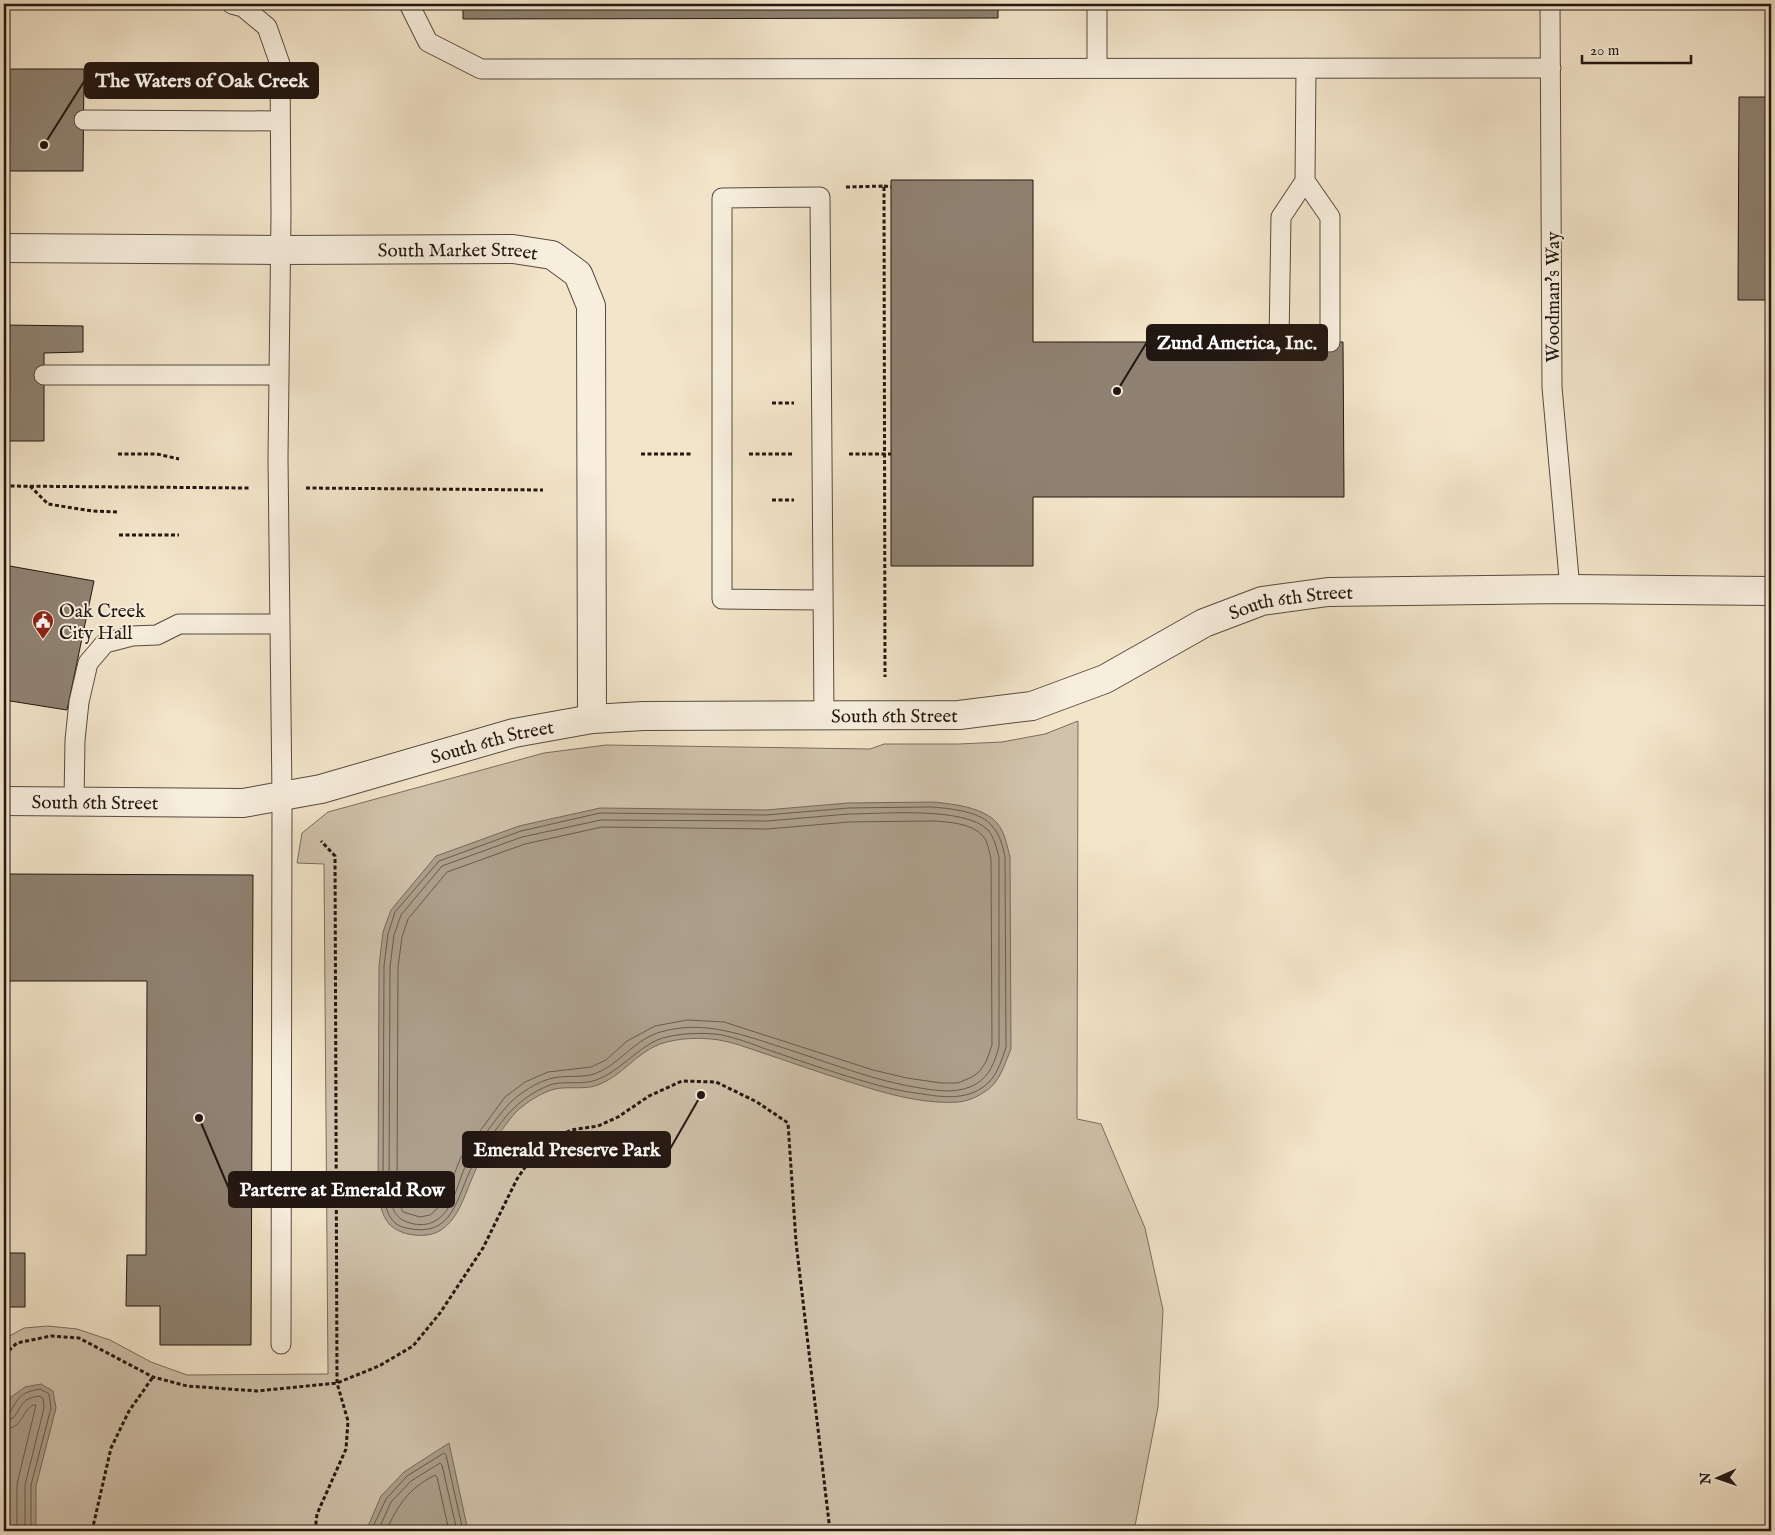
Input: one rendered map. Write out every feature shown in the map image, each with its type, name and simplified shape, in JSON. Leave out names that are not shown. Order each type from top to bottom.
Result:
[{"type":"street","name":"South Market Street","points":[[4,248],[513,249],[552,255],[578,274],[590,306],[592,719]]},
{"type":"street","name":"South 6th Street","points":[[4,801],[243,803],[321,790],[514,733],[592,719],[642,716],[959,715],[1032,706],[1105,679],[1204,623],[1262,601],[1328,592],[1570,589],[1771,591]]},
{"type":"lane","points":[[232,4],[243,8],[267,27],[280,64],[278,488],[282,797],[281,1344]]},
{"type":"lane","points":[[409,4],[428,42],[481,69],[1551,68]]},
{"type":"lane","points":[[1097,4],[1097,68]]},
{"type":"lane","name":"Woodman's Way","points":[[1550,4],[1552,387],[1570,589]]},
{"type":"lane","points":[[1280,342],[1281,217],[1305,181],[1306,68]]},
{"type":"lane","points":[[84,120],[280,121]]},
{"type":"lane","points":[[1305,181],[1330,217],[1330,342]]},
{"type":"lane","points":[[822,600],[722,599],[722,198],[820,197],[824,716]]},
{"type":"lane","points":[[44,375],[278,375]]},
{"type":"lane","points":[[74,801],[75,740],[79,702],[88,663],[105,643],[132,636],[157,635],[180,624],[279,624]]},
{"type":"path","points":[[820,197],[844,186],[891,187]]},
{"type":"path","points":[[884,186],[885,677]]},
{"type":"path","points":[[118,454],[156,454],[179,459]]},
{"type":"path","points":[[641,454],[891,454]]},
{"type":"path","points":[[4,486],[543,490]]},
{"type":"path","points":[[30,486],[48,504],[92,511],[118,512]]},
{"type":"path","points":[[119,535],[179,535]]},
{"type":"path","points":[[315,1531],[318,1514],[346,1449],[348,1422],[337,1383],[335,856],[321,841]]},
{"type":"path","points":[[4,1355],[18,1343],[51,1336],[79,1338],[154,1377],[187,1386],[257,1391],[337,1383],[379,1366],[413,1346],[440,1313],[482,1248],[517,1179],[538,1147],[571,1130],[598,1126],[618,1117],[649,1096],[682,1082],[716,1082],[757,1102],[788,1123],[796,1242],[830,1531]]},
{"type":"path","points":[[92,1531],[111,1448],[129,1411],[154,1377]]},
{"type":"shaded area","points":[[1078,721],[1077,1119],[1101,1124],[1145,1228],[1163,1310],[1158,1407],[1134,1531],[4,1531],[4,1339],[24,1328],[48,1326],[77,1329],[110,1340],[151,1362],[187,1375],[328,1374],[324,864],[297,863],[302,833],[328,812],[544,753],[606,745],[870,749],[884,744],[1002,742],[1045,734]]},
{"type":"water","points":[[933,802],[967,807],[984,813],[991,818],[1002,831],[1010,857],[1011,1049],[999,1076],[987,1090],[978,1096],[959,1102],[926,1101],[876,1090],[724,1041],[697,1038],[667,1042],[651,1048],[607,1081],[588,1087],[550,1090],[517,1111],[495,1139],[479,1164],[460,1207],[446,1227],[436,1233],[424,1235],[408,1234],[393,1228],[388,1223],[382,1211],[378,1189],[379,966],[383,932],[391,910],[436,856],[519,826],[600,808],[766,810],[848,803]]},
{"type":"water","points":[[41,1384],[53,1391],[56,1408],[36,1486],[36,1531],[4,1531],[4,1416],[11,1397],[25,1387]]},
{"type":"water","points":[[449,1443],[468,1531],[366,1531],[381,1496],[404,1472]]},
{"type":"building","points":[[463,4],[998,4],[998,18],[463,19]]},
{"type":"building","points":[[4,69],[84,69],[83,171],[4,171]]},
{"type":"building","points":[[1739,97],[1771,97],[1771,300],[1738,300]]},
{"type":"building","points":[[891,180],[1033,180],[1033,342],[1343,342],[1344,497],[1033,497],[1033,566],[891,566]]},
{"type":"building","points":[[4,325],[83,326],[83,352],[44,353],[44,441],[4,441]]},
{"type":"building","name":"Oak Creek City Hall","points":[[4,565],[94,581],[67,710],[4,700]]},
{"type":"building","points":[[4,874],[253,875],[251,1345],[160,1345],[160,1306],[126,1306],[127,1255],[146,1255],[147,981],[4,981]]},
{"type":"building","points":[[4,1253],[25,1253],[25,1307],[4,1307]]},
{"type":"place","name":"The Waters of Oak Creek","points":[[44,145]]},
{"type":"place","name":"Zund America, Inc.","points":[[1117,391]]},
{"type":"place","name":"Oak Creek City Hall","points":[[43,640]]},
{"type":"place","name":"Emerald Preserve Park","points":[[701,1095]]},
{"type":"place","name":"Parterre at Emerald Row","points":[[199,1118]]}]
